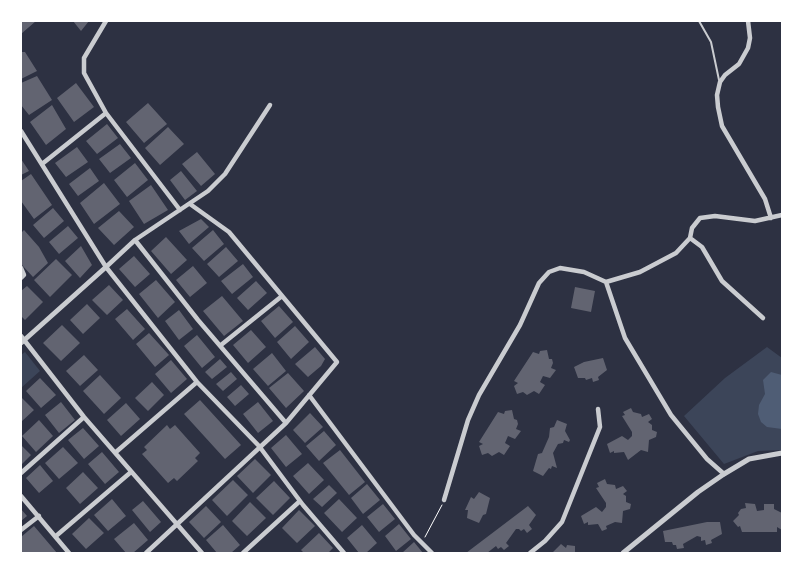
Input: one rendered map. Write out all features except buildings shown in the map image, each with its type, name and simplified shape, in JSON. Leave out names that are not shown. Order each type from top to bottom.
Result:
[{"type":"street","points":[[106,21],[84,58],[84,73],[106,113],[180,210]]},
{"type":"street","points":[[748,21],[750,38],[748,48],[739,64],[725,75],[720,82],[717,95],[718,107],[722,126],[765,200],[771,218]]},
{"type":"street","points":[[202,553],[84,417],[22,339],[106,267],[134,240],[208,191],[224,174],[270,105]]},
{"type":"street","points":[[42,164],[106,113]]},
{"type":"street","points":[[21,131],[106,267],[197,382],[259,446],[300,501],[344,553]]},
{"type":"street","points":[[146,553],[178,525],[259,446],[286,423],[337,362],[229,232],[190,204]]},
{"type":"street","points":[[444,500],[468,420],[478,395],[515,333],[538,283],[549,272],[560,268],[584,272],[606,282],[640,272],[662,262],[685,245],[690,238],[692,228],[700,218],[715,216],[755,221],[782,215]]},
{"type":"street","points":[[690,238],[702,247],[722,281],[763,318]]},
{"type":"street","points":[[134,240],[198,320],[286,423]]},
{"type":"street","points":[[21,268],[24,276],[21,278]]},
{"type":"street","points":[[606,282],[625,338],[671,416],[707,459],[724,474]]},
{"type":"street","points":[[221,345],[282,296]]},
{"type":"street","points":[[116,452],[197,382]]},
{"type":"street","points":[[309,395],[365,471],[432,553]]},
{"type":"street","points":[[530,553],[545,541],[562,522],[600,427],[598,409]]},
{"type":"street","points":[[21,473],[84,417]]},
{"type":"street","points":[[624,553],[698,492],[724,474],[749,459],[782,453]]},
{"type":"street","points":[[56,536],[132,472]]},
{"type":"street","points":[[21,496],[70,553]]},
{"type":"street","points":[[243,553],[300,501]]},
{"type":"street","points":[[21,530],[38,516]]},
{"type":"lane","points":[[699,21],[711,42],[720,82]]},
{"type":"path","points":[[422,543],[444,500]]},
{"type":"shaded area","points":[[767,347],[782,358],[782,450],[758,451],[724,464],[684,416],[725,378]]},
{"type":"shaded area","points":[[25,352],[40,371],[21,388],[21,355]]},
{"type":"shaded area","points":[[771,372],[782,375],[782,429],[767,427],[761,422],[758,414],[759,405],[765,394],[763,380]]}]
